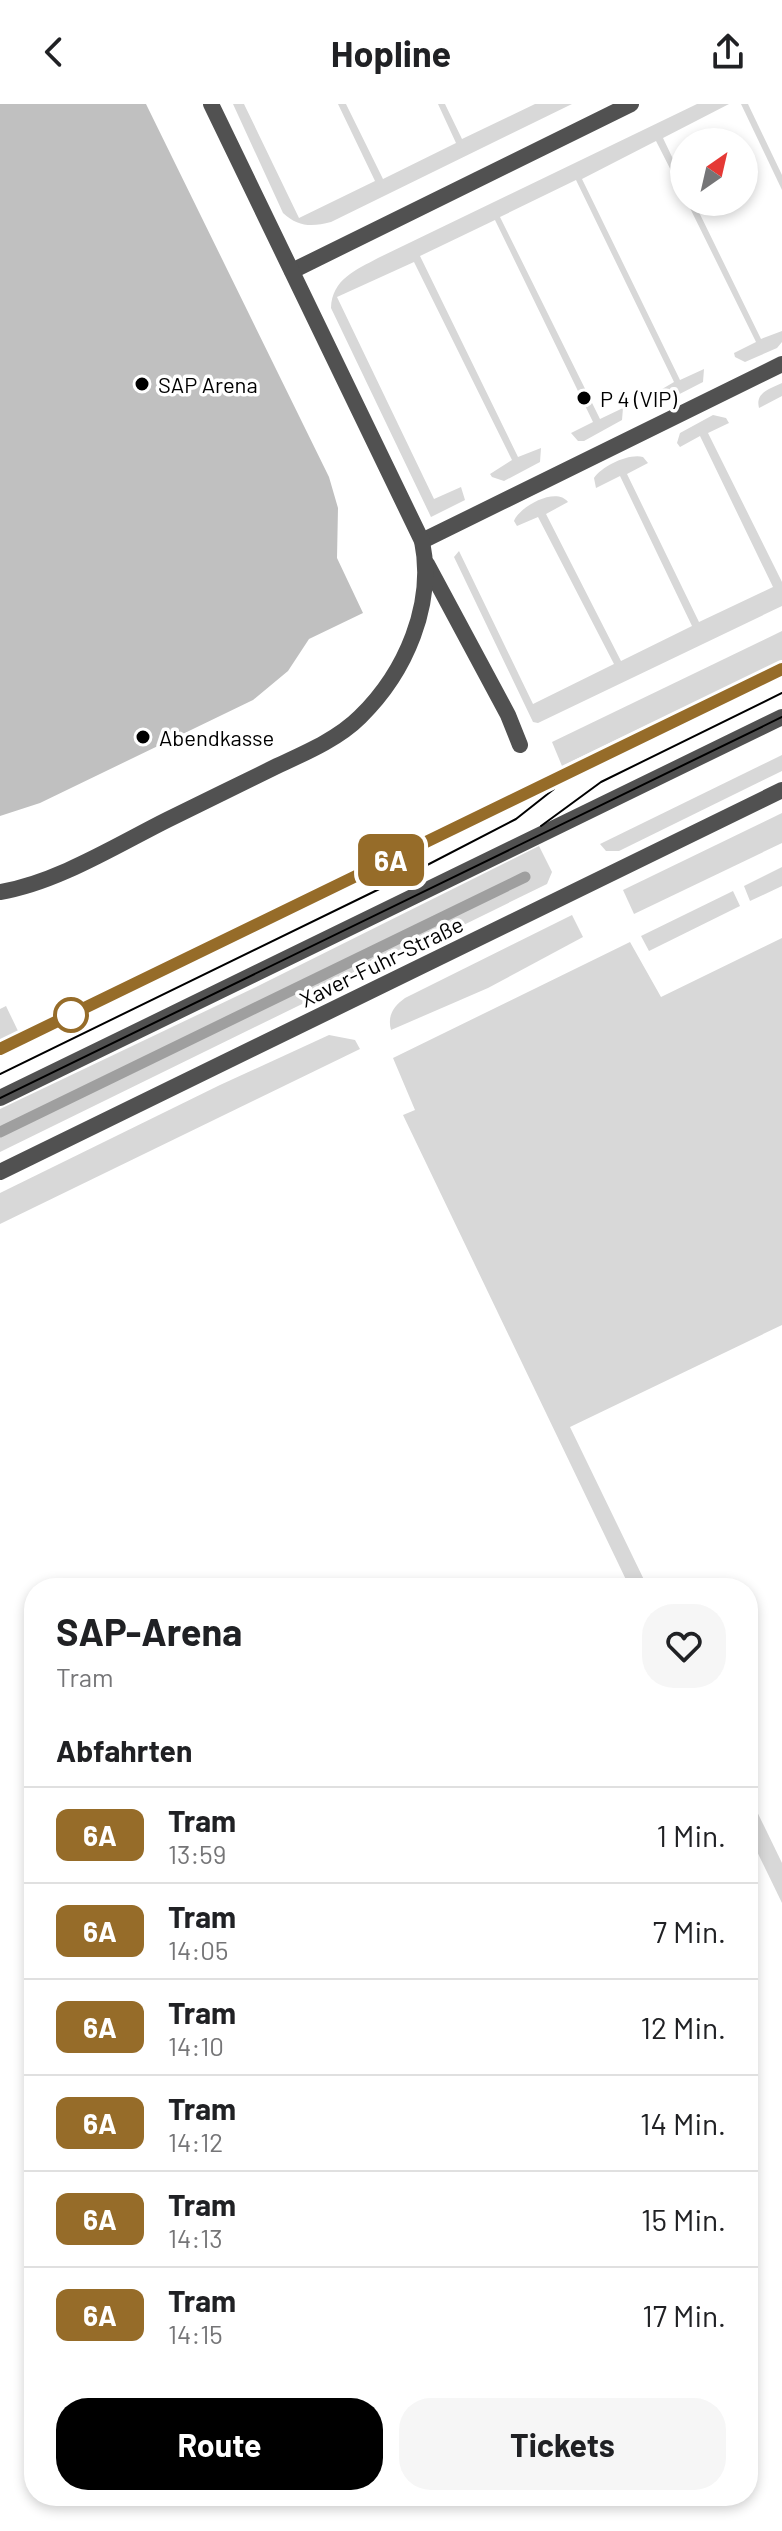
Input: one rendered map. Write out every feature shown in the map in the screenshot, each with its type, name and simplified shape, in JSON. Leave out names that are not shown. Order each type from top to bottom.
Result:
[{"type":"street","points":[[211,104],[422,541],[427,563],[508,715],[520,745]]},
{"type":"street","points":[[292,271],[631,104]]},
{"type":"street","points":[[422,541],[782,364]]},
{"type":"street","points":[[0,892],[68,869],[316,747],[359,718],[384,689],[405,655],[417,626],[425,592],[427,563]]},
{"type":"street","points":[[0,1049],[782,669]]},
{"type":"street","points":[[0,1098],[782,717]]},
{"type":"street","name":"Xaver-Fuhr-Straße","points":[[0,1172],[782,790]]},
{"type":"shaded area","points":[[233,104],[244,104],[299,218],[375,181],[338,104],[346,104],[383,179],[456,143],[438,104],[445,104],[462,139],[535,104],[572,104],[331,222],[311,225],[294,221],[283,213]]},
{"type":"shaded area","points":[[697,104],[729,104],[682,128],[670,128],[670,134],[663,138],[670,153],[670,168],[656,141],[582,179],[680,380],[704,369],[703,382],[666,401],[652,395],[674,382],[576,180],[500,217],[600,419],[623,408],[622,420],[584,441],[578,441],[571,433],[593,422],[495,220],[420,256],[518,457],[541,448],[540,462],[504,481],[490,474],[512,460],[414,262],[337,297],[434,499],[461,487],[465,500],[431,517],[331,308],[332,298],[341,283],[378,258]]},
{"type":"shaded area","points":[[741,104],[748,104],[782,175],[782,190],[758,140],[758,128],[752,128]]},
{"type":"shaded area","points":[[694,216],[701,216],[761,339],[782,331],[782,342],[777,348],[745,362],[735,357],[734,353],[756,342]]},
{"type":"shaded area","points":[[782,383],[782,396],[759,408],[761,395]]},
{"type":"shaded area","points":[[713,415],[726,418],[729,423],[708,433],[782,582],[782,606],[538,723],[533,722],[454,557],[459,551],[533,704],[614,664],[538,517],[517,526],[514,521],[538,500],[555,496],[568,502],[546,514],[621,661],[692,626],[620,476],[596,488],[594,478],[616,462],[637,456],[648,463],[627,474],[699,622],[773,587],[700,436],[680,447],[677,443],[680,433]]},
{"type":"shaded area","points":[[782,631],[782,660],[562,766],[552,742]]},
{"type":"shaded area","points":[[782,755],[782,771],[619,851],[606,851],[600,844]]},
{"type":"shaded area","points":[[782,813],[782,843],[634,914],[623,890]]},
{"type":"shaded area","points":[[539,846],[552,872],[547,884],[0,1152],[0,1109],[256,987]]},
{"type":"shaded area","points":[[782,867],[782,886],[750,901],[744,886]]},
{"type":"shaded area","points":[[733,891],[740,906],[649,951],[641,936]]},
{"type":"shaded area","points":[[572,915],[583,937],[488,988],[391,1030],[392,1011],[405,998]]},
{"type":"shaded area","points":[[782,938],[782,1325],[570,1427],[643,1578],[625,1578],[403,1115],[415,1110],[393,1058],[630,942],[661,997]]},
{"type":"shaded area","points":[[6,1006],[19,1033],[0,1041],[0,1009]]},
{"type":"shaded area","points":[[329,1035],[355,1040],[360,1049],[0,1224],[0,1193]]},
{"type":"shaded area","points":[[758,1814],[782,1863],[782,1903],[758,1854]]},
{"type":"building","name":"SAP Arena","points":[[0,104],[146,104],[329,477],[338,508],[337,558],[363,613],[309,639],[288,671],[253,700],[40,803],[0,816]]},
{"type":"waterway","points":[[0,1132],[525,877]]},
{"type":"tram line","points":[[0,1049],[782,669]]},
{"type":"tram line","name":"6A","points":[[0,1049],[782,669]]},
{"type":"tram line","points":[[541,826],[601,782],[782,693]]},
{"type":"tram line","points":[[0,1098],[782,717]]},
{"type":"tram line","points":[[0,1074],[404,877],[516,819],[554,789]]},
{"type":"place","name":"SAP Arena","points":[[142,384]]},
{"type":"place","name":"P 4 (VIP)","points":[[584,398]]},
{"type":"place","name":"Abendkasse","points":[[143,737]]}]
